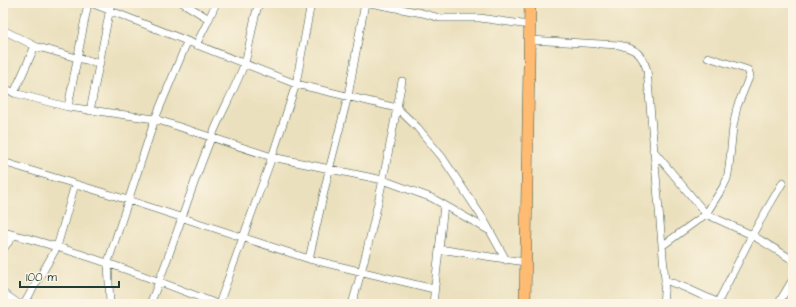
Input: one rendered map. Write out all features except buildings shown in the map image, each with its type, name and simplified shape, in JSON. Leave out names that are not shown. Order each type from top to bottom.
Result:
[{"type":"highway","points":[[526,304],[525,262],[530,3]]},
{"type":"street","points":[[68,107],[76,58],[89,3],[110,7],[187,42],[245,63],[296,84],[397,108],[417,127],[442,157],[466,191],[506,260]]},
{"type":"street","points":[[183,3],[210,19]]},
{"type":"street","points":[[196,45],[210,19],[216,3]]},
{"type":"street","points":[[150,304],[212,136],[245,63],[251,42],[254,17],[259,3]]},
{"type":"street","points":[[3,232],[108,262],[218,304],[272,157],[296,84],[311,3]]},
{"type":"street","points":[[309,259],[329,170],[348,96],[365,3]]},
{"type":"street","points":[[370,3],[440,18],[480,18],[529,25]]},
{"type":"street","points":[[90,111],[110,7]]},
{"type":"street","points":[[3,30],[35,46],[76,58],[100,63]]},
{"type":"street","points":[[529,40],[619,45],[628,47],[637,52],[644,60],[647,70],[665,280],[663,304]]},
{"type":"street","points":[[110,304],[108,262],[155,119],[187,42]]},
{"type":"street","points":[[14,93],[35,46]]},
{"type":"street","points":[[662,246],[706,214],[726,179],[729,168],[733,127],[737,107],[750,77],[749,72],[745,69],[708,57]]},
{"type":"street","points":[[352,304],[362,272],[383,180],[402,81]]},
{"type":"street","points":[[3,87],[14,93],[68,107],[155,119],[212,136],[272,157],[383,180],[416,192],[444,205],[490,231]]},
{"type":"street","points":[[653,150],[706,214],[752,235],[793,260]]},
{"type":"street","points":[[3,162],[128,200],[309,259],[434,289]]},
{"type":"street","points":[[665,280],[719,303],[752,235],[783,182]]},
{"type":"street","points":[[24,304],[57,247],[75,184]]},
{"type":"street","points":[[433,304],[444,205]]},
{"type":"street","points":[[3,250],[14,235]]},
{"type":"street","points":[[439,249],[525,262]]},
{"type":"street","points":[[778,304],[793,279]]},
{"type":"street","points":[[3,293],[19,304]]}]
